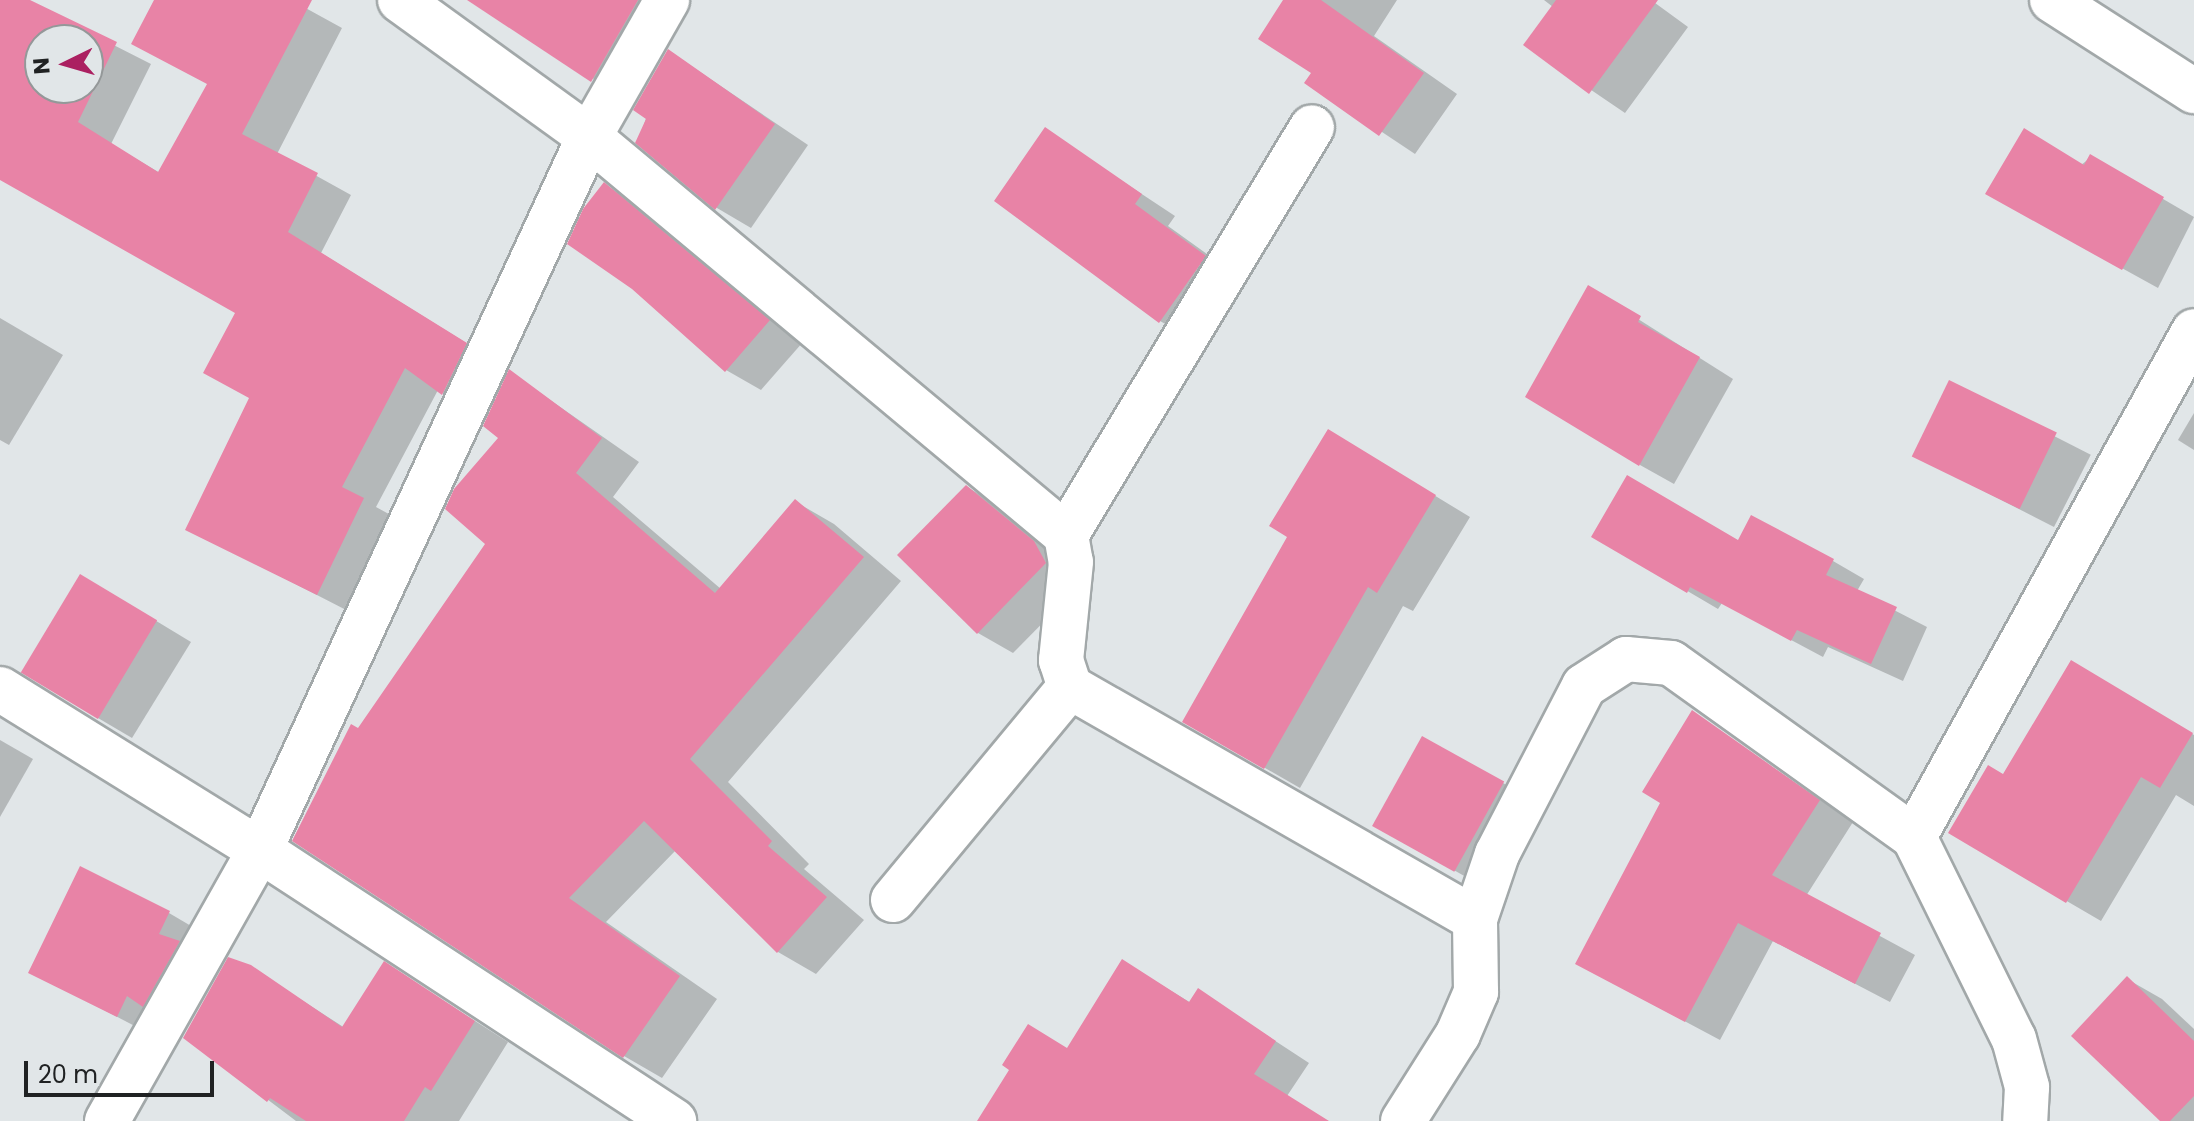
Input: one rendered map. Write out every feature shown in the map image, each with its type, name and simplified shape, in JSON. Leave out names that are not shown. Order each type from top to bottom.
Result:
[{"type":"street","points":[[400,0],[589,137],[1066,535],[1071,562],[1061,660],[1070,687],[1475,919]]},
{"type":"street","points":[[107,1121],[260,850],[589,137],[667,0]]},
{"type":"street","points":[[2052,0],[2194,91]]},
{"type":"street","points":[[1066,535],[1312,128]]},
{"type":"street","points":[[1914,837],[2194,331]]},
{"type":"street","points":[[1403,1121],[1458,1034],[1476,992],[1475,919],[1497,854],[1584,686],[1626,659],[1671,663],[1914,837],[2014,1039],[2027,1087],[2025,1121]]},
{"type":"street","points":[[893,900],[1070,687]]},
{"type":"street","points":[[0,689],[260,850],[674,1121]]},
{"type":"building","points":[[0,0],[30,0],[80,24],[24,24],[24,104],[87,104],[78,122],[158,172],[207,84],[131,44],[154,0],[312,0],[242,134],[318,173],[288,232],[467,343],[442,395],[405,368],[342,487],[364,498],[317,595],[185,530],[249,398],[203,373],[235,313],[0,180]]},
{"type":"building","points":[[467,0],[638,0],[591,82]]},
{"type":"building","points":[[1283,0],[1321,0],[1424,73],[1379,136],[1304,83],[1311,73],[1258,39]]},
{"type":"building","points":[[1556,0],[1658,0],[1589,94],[1523,45]]},
{"type":"building","points":[[104,36],[117,42],[104,69]]},
{"type":"building","points":[[668,49],[775,124],[715,210],[635,143],[646,119],[633,110]]},
{"type":"building","points":[[1045,127],[1142,194],[1135,204],[1206,256],[1159,323],[994,201]]},
{"type":"building","points":[[2024,128],[2084,165],[2090,154],[2164,197],[2122,270],[1985,194]]},
{"type":"building","points":[[604,182],[770,320],[725,372],[632,289],[567,244],[583,209]]},
{"type":"building","points":[[1588,285],[1641,316],[1638,322],[1700,357],[1639,466],[1525,397]]},
{"type":"building","points":[[509,369],[602,438],[576,473],[715,593],[795,499],[864,557],[690,759],[772,841],[768,846],[827,897],[777,953],[644,821],[569,898],[680,976],[623,1058],[292,841],[351,724],[358,728],[485,544],[445,509],[454,489],[498,438],[483,426]]},
{"type":"building","points":[[1949,380],[2057,433],[2020,509],[1912,456]]},
{"type":"building","points":[[1328,429],[1436,495],[1377,593],[1368,587],[1264,769],[1182,722],[1287,537],[1269,526]]},
{"type":"building","points":[[1627,475],[1738,540],[1751,515],[1834,559],[1826,575],[1897,607],[1871,664],[1797,630],[1791,641],[1690,587],[1687,593],[1591,537]]},
{"type":"building","points":[[966,485],[1034,541],[1046,563],[977,634],[897,555]]},
{"type":"building","points":[[80,574],[157,620],[98,719],[21,673]]},
{"type":"building","points":[[2071,660],[2193,733],[2160,788],[2141,777],[2066,903],[1948,833],[1988,765],[2003,774]]},
{"type":"building","points":[[1692,710],[1820,800],[1772,875],[1881,933],[1855,984],[1738,923],[1685,1022],[1575,964],[1660,803],[1642,792]]},
{"type":"building","points":[[1422,736],[1504,782],[1454,872],[1372,826]]},
{"type":"building","points":[[80,866],[170,911],[159,934],[180,941],[143,1007],[127,996],[117,1017],[28,973]]},
{"type":"building","points":[[228,957],[251,965],[342,1027],[384,961],[475,1021],[431,1091],[425,1087],[404,1121],[306,1121],[270,1098],[267,1102],[183,1038]]},
{"type":"building","points":[[1122,959],[1189,1002],[1198,988],[1276,1041],[1254,1074],[1329,1121],[977,1121],[1009,1070],[1002,1065],[1028,1024],[1067,1048]]},
{"type":"building","points":[[2127,976],[2194,1041],[2194,1096],[2170,1121],[2160,1121],[2071,1036]]}]
